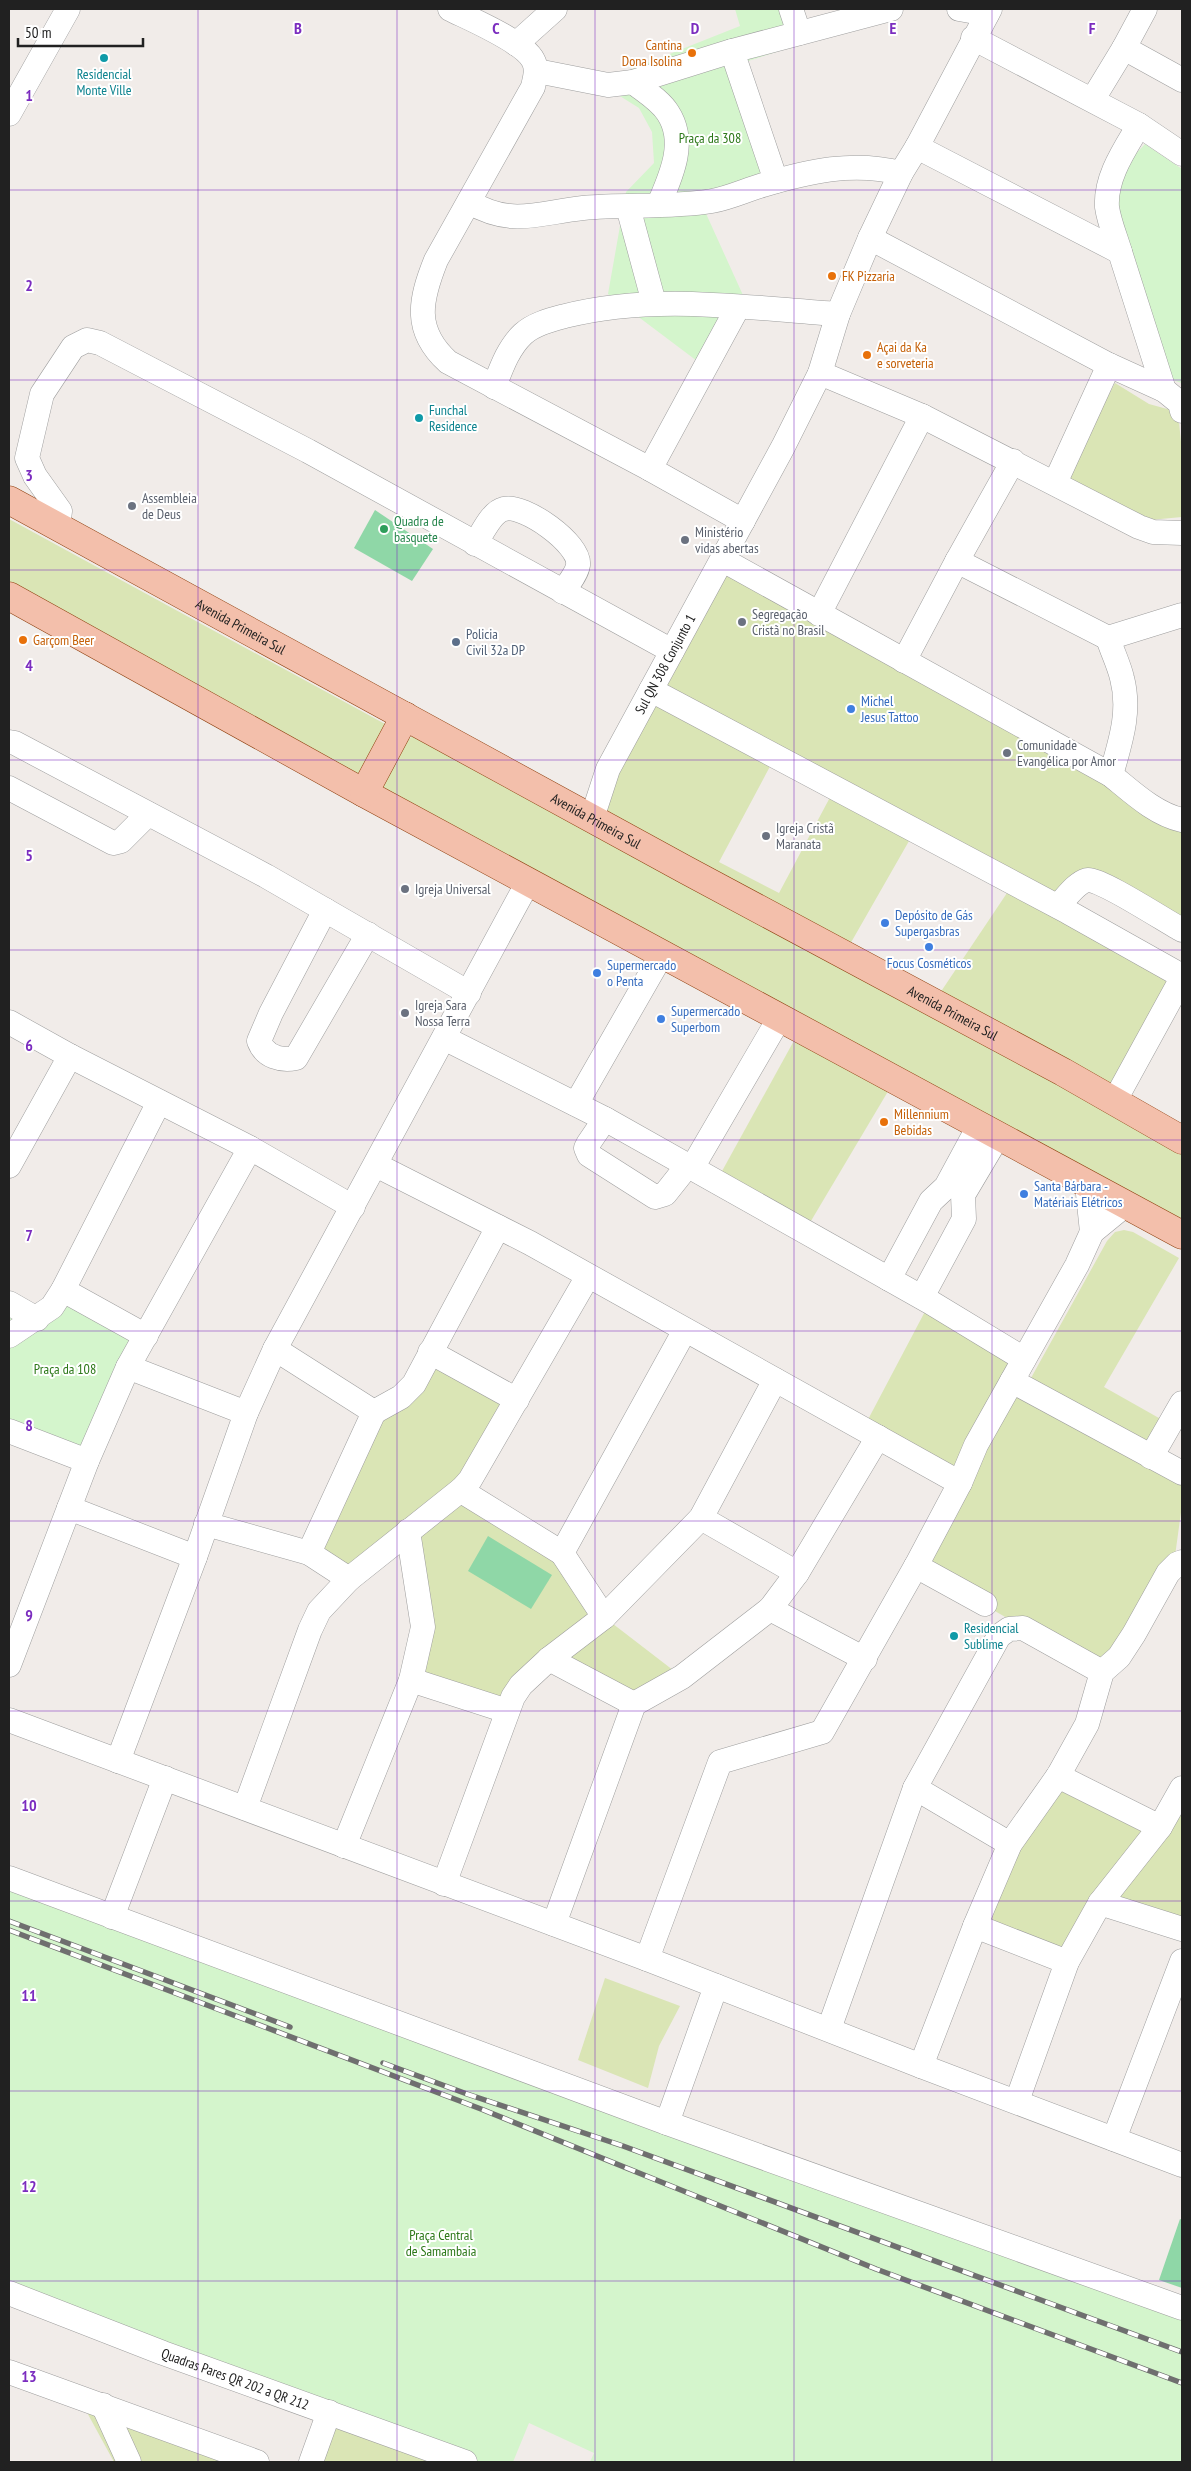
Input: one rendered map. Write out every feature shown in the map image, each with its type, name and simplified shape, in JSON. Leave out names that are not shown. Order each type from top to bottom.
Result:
[{"type":"main road","name":"Avenida Primeira Sul","points":[[10,502],[835,951],[1063,1072],[1182,1140]]},
{"type":"main road","points":[[9,596],[364,793],[1182,1235]]},
{"type":"main road","points":[[364,793],[405,716]]},
{"type":"street","points":[[9,114],[68,9]]},
{"type":"street","points":[[450,9],[528,52],[536,71],[534,86],[436,260],[422,302],[422,316],[428,340],[436,352],[448,362],[650,469],[743,522]]},
{"type":"street","points":[[516,44],[555,9]]},
{"type":"street","points":[[791,9],[799,34]]},
{"type":"street","points":[[536,71],[608,85],[633,82],[732,51],[891,9]]},
{"type":"street","points":[[959,9],[988,11]]},
{"type":"street","points":[[1093,100],[1145,9]]},
{"type":"street","name":"Sul QN 308 Conjunto 1","points":[[584,814],[723,560],[820,373],[838,314],[870,238],[901,173],[917,147],[988,11]]},
{"type":"street","points":[[974,38],[1139,125],[1182,154]]},
{"type":"street","points":[[1124,48],[1182,80]]},
{"type":"street","points":[[732,51],[776,181]]},
{"type":"street","points":[[633,82],[667,112],[673,124],[676,155],[672,172],[659,204]]},
{"type":"street","points":[[1139,125],[1120,158],[1108,193],[1107,208],[1120,252],[1177,401]]},
{"type":"street","points":[[917,147],[1120,252]]},
{"type":"street","points":[[468,202],[487,213],[506,217],[540,215],[582,208],[687,204],[714,200],[776,181],[844,166],[883,168],[901,173]]},
{"type":"street","points":[[628,207],[654,303]]},
{"type":"street","points":[[870,238],[1177,401]]},
{"type":"street","points":[[494,387],[508,354],[528,330],[543,323],[588,310],[654,303],[838,314]]},
{"type":"street","points":[[650,469],[738,308]]},
{"type":"street","points":[[58,527],[60,511],[35,476],[27,458],[42,394],[73,347],[87,340],[100,343],[308,451],[672,652]]},
{"type":"street","points":[[1055,483],[1109,365]]},
{"type":"street","points":[[820,373],[922,416],[1139,526],[1153,532],[1182,533]]},
{"type":"street","points":[[819,614],[922,416]]},
{"type":"street","points":[[904,661],[1013,461]]},
{"type":"street","points":[[475,544],[500,510],[514,509],[530,516],[565,538],[578,560],[578,567],[563,592]]},
{"type":"street","points":[[723,560],[1111,775],[1155,808],[1171,818],[1182,820]]},
{"type":"street","points":[[957,561],[1108,638],[1122,679],[1125,713],[1124,731],[1111,775]]},
{"type":"street","points":[[1108,638],[1182,614]]},
{"type":"street","points":[[651,690],[1058,906],[1182,977],[1114,1102]]},
{"type":"street","points":[[9,742],[15,743],[325,910],[469,993]]},
{"type":"street","points":[[9,788],[113,843],[121,841],[148,814]]},
{"type":"street","points":[[1058,906],[1082,882],[1092,880],[1107,885],[1182,930]]},
{"type":"street","points":[[118,1761],[195,1557],[246,1412],[275,1349],[528,882]]},
{"type":"street","points":[[325,910],[271,1013],[259,1041],[264,1050],[274,1056],[285,1060],[296,1058],[368,934]]},
{"type":"street","points":[[576,1104],[662,954]]},
{"type":"street","points":[[605,1119],[586,1148],[589,1155],[655,1197],[665,1194],[690,1167],[780,1017]]},
{"type":"street","points":[[9,1022],[70,1056],[250,1148],[353,1207]]},
{"type":"street","points":[[444,1038],[605,1119],[922,1297],[1024,1359]]},
{"type":"street","points":[[9,1166],[70,1056]]},
{"type":"street","points":[[9,1336],[37,1319],[52,1307],[63,1290],[159,1102]]},
{"type":"street","points":[[889,1279],[931,1201],[954,1191],[988,1131]]},
{"type":"street","points":[[9,1664],[87,1461],[128,1366],[250,1148]]},
{"type":"street","points":[[376,1165],[498,1227],[588,1276],[960,1483]]},
{"type":"street","points":[[1087,1184],[1092,1232]]},
{"type":"street","points":[[922,1297],[964,1219],[954,1191]]},
{"type":"street","points":[[647,1959],[720,1762],[822,1732],[916,1566],[960,1483],[976,1445],[1077,1264],[1092,1232],[1125,1205]]},
{"type":"street","points":[[309,1553],[374,1412],[384,1408],[408,1391],[498,1227]]},
{"type":"street","points":[[246,1808],[310,1630],[320,1611],[349,1579],[462,1489],[470,1480],[588,1276]]},
{"type":"street","points":[[63,1290],[146,1336]]},
{"type":"street","points":[[9,1303],[37,1319]]},
{"type":"street","points":[[562,1553],[685,1330]]},
{"type":"street","points":[[275,1349],[374,1412]]},
{"type":"street","points":[[430,1352],[517,1400]]},
{"type":"street","points":[[128,1366],[246,1412]]},
{"type":"street","points":[[444,1884],[513,1697],[521,1685],[549,1659],[604,1617],[701,1518],[775,1380]]},
{"type":"street","points":[[1012,1381],[1182,1473]]},
{"type":"street","points":[[1151,1457],[1182,1403]]},
{"type":"street","points":[[9,1431],[87,1461]]},
{"type":"street","points":[[554,1924],[634,1704],[682,1678],[770,1609],[797,1573],[878,1437]]},
{"type":"street","points":[[462,1489],[468,1495],[562,1553],[604,1617]]},
{"type":"street","points":[[69,1508],[195,1557]]},
{"type":"street","points":[[701,1518],[797,1573]]},
{"type":"street","points":[[206,1524],[309,1553],[349,1579]]},
{"type":"street","points":[[344,1846],[411,1680],[423,1628],[408,1531]]},
{"type":"street","points":[[921,2066],[975,1926],[1010,1844],[1058,1776],[1087,1724],[1102,1672],[1119,1657],[1168,1573],[1177,1564],[1182,1562]]},
{"type":"street","points":[[916,1566],[985,1604]]},
{"type":"street","points":[[770,1609],[865,1659]]},
{"type":"street","points":[[829,2029],[915,1788],[999,1636],[1009,1629],[1023,1628],[1102,1672]]},
{"type":"street","points":[[549,1659],[634,1704]]},
{"type":"street","points":[[411,1680],[507,1711]]},
{"type":"street","points":[[9,1720],[647,1959],[1182,2165]]},
{"type":"street","points":[[1058,1776],[1160,1827]]},
{"type":"street","points":[[112,1917],[165,1778]]},
{"type":"street","points":[[915,1788],[1010,1844]]},
{"type":"street","points":[[1017,2101],[1067,1962],[1100,1903],[1160,1827],[1182,1788]]},
{"type":"street","points":[[9,1878],[667,2123],[1182,2308]]},
{"type":"street","points":[[1100,1903],[1182,1929]]},
{"type":"street","points":[[975,1926],[1067,1962]]},
{"type":"street","points":[[1114,2139],[1182,1961]]},
{"type":"street","points":[[667,2123],[716,1986]]},
{"type":"street","name":"Quadras Pares QR 202 a QR 212","points":[[9,2293],[163,2353],[329,2412],[450,2460]]},
{"type":"street","points":[[9,2372],[257,2462]]},
{"type":"street","points":[[103,2405],[129,2462]]},
{"type":"street","points":[[310,2462],[329,2412]]},
{"type":"green space","name":"Praça da 308","points":[[735,9],[800,9],[811,41],[745,62],[781,169],[703,207],[747,304],[709,370],[608,294],[626,192],[654,163],[652,132],[639,108],[615,93],[604,80],[740,26]]},
{"type":"green space","points":[[1145,144],[1182,169],[1182,383],[1166,378],[1120,250],[1114,191],[1130,160]]},
{"type":"green space","points":[[1115,383],[1149,404],[1178,412],[1182,452],[1182,517],[1139,521],[1064,480]]},
{"type":"green space","name":"Quadra de basquete","points":[[375,510],[433,549],[412,581],[354,548]]},
{"type":"green space","points":[[9,519],[385,724],[357,782],[9,588]]},
{"type":"green space","points":[[723,563],[1182,829],[1182,936],[1086,882],[1069,912],[913,834],[849,946],[582,814]],"holes":[[[775,757],[835,788],[779,893],[719,862]]]},
{"type":"green space","points":[[415,734],[1182,1153],[1182,1225],[386,795],[382,786],[403,744]]},
{"type":"green space","points":[[1009,890],[1180,975],[1116,1091],[938,996]]},
{"type":"green space","points":[[796,1037],[890,1088],[805,1231],[716,1182]]},
{"type":"green space","points":[[1124,1230],[1133,1232],[1179,1258],[1104,1387],[1166,1422],[1150,1453],[1031,1378],[1107,1241],[1115,1232]]},
{"type":"green space","name":"Praça da 108","points":[[63,1290],[146,1336],[87,1461],[9,1432],[9,1303],[37,1319]]},
{"type":"green space","points":[[930,1302],[1024,1359],[1012,1381],[1182,1472],[1182,1505],[1175,1556],[1102,1672],[916,1566],[960,1483],[863,1429]]},
{"type":"green space","points":[[430,1352],[517,1400],[462,1489],[562,1553],[604,1617],[682,1677],[634,1704],[549,1659],[507,1711],[411,1680],[423,1627],[408,1531],[349,1579],[309,1553],[374,1412]]},
{"type":"green space","points":[[488,1536],[552,1575],[531,1609],[468,1571]]},
{"type":"green space","points":[[1058,1776],[1160,1827],[1182,1788],[1182,1929],[1100,1903],[1067,1962],[975,1926]]},
{"type":"green space","name":"Praça Central de Samambaia","points":[[9,1878],[1182,2307],[1182,2462],[590,2462],[594,2453],[529,2423],[513,2462],[473,2462],[9,2287]]},
{"type":"green space","points":[[605,1978],[680,2006],[659,2046],[648,2088],[578,2060]]},
{"type":"green space","points":[[1180,2219],[1182,2220],[1182,2288],[1159,2280]]},
{"type":"green space","points":[[84,2407],[232,2462],[114,2462]]},
{"type":"green space","points":[[322,2419],[428,2460],[427,2462],[306,2462]]},
{"type":"railway","points":[[9,1921],[290,2027]]},
{"type":"railway","points":[[9,1930],[481,2109],[876,2269],[1182,2383]]},
{"type":"railway","points":[[383,2063],[467,2094],[623,2146],[1182,2352]]},
{"type":"place","name":"Cantina Dona Isolina","points":[[692,53]]},
{"type":"place","name":"Residencial Monte Ville","points":[[104,58]]},
{"type":"place","name":"FK Pizzaria","points":[[832,276]]},
{"type":"place","name":"Açai da Ka e sorveteria","points":[[867,355]]},
{"type":"place","name":"Funchal Residence","points":[[419,418]]},
{"type":"place","name":"Assembleia de Deus","points":[[132,506]]},
{"type":"place","name":"Quadra de basquete","points":[[384,529]]},
{"type":"place","name":"Ministério vidas abertas","points":[[685,540]]},
{"type":"place","name":"Segregação Cristã no Brasil","points":[[742,622]]},
{"type":"place","name":"Garçom Beer","points":[[23,640]]},
{"type":"place","name":"Policia Civil 32a DP","points":[[456,642]]},
{"type":"place","name":"Michel Jesus Tattoo","points":[[851,709]]},
{"type":"place","name":"Comunidade Evangélica por Amor","points":[[1007,753]]},
{"type":"place","name":"Igreja Cristã Maranata","points":[[766,836]]},
{"type":"place","name":"Igreja Universal","points":[[405,889]]},
{"type":"place","name":"Depósito de Gás Supergasbras","points":[[885,923]]},
{"type":"place","name":"Focus Cosméticos","points":[[929,947]]},
{"type":"place","name":"Supermercado o Penta","points":[[597,973]]},
{"type":"place","name":"Igreja Sara Nossa Terra","points":[[405,1013]]},
{"type":"place","name":"Supermercado Superbom","points":[[661,1019]]},
{"type":"place","name":"Millennium Bebidas","points":[[884,1122]]},
{"type":"place","name":"Santa Bárbara - Matériais Elétricos","points":[[1024,1194]]},
{"type":"place","name":"Residencial Sublime","points":[[954,1636]]}]
